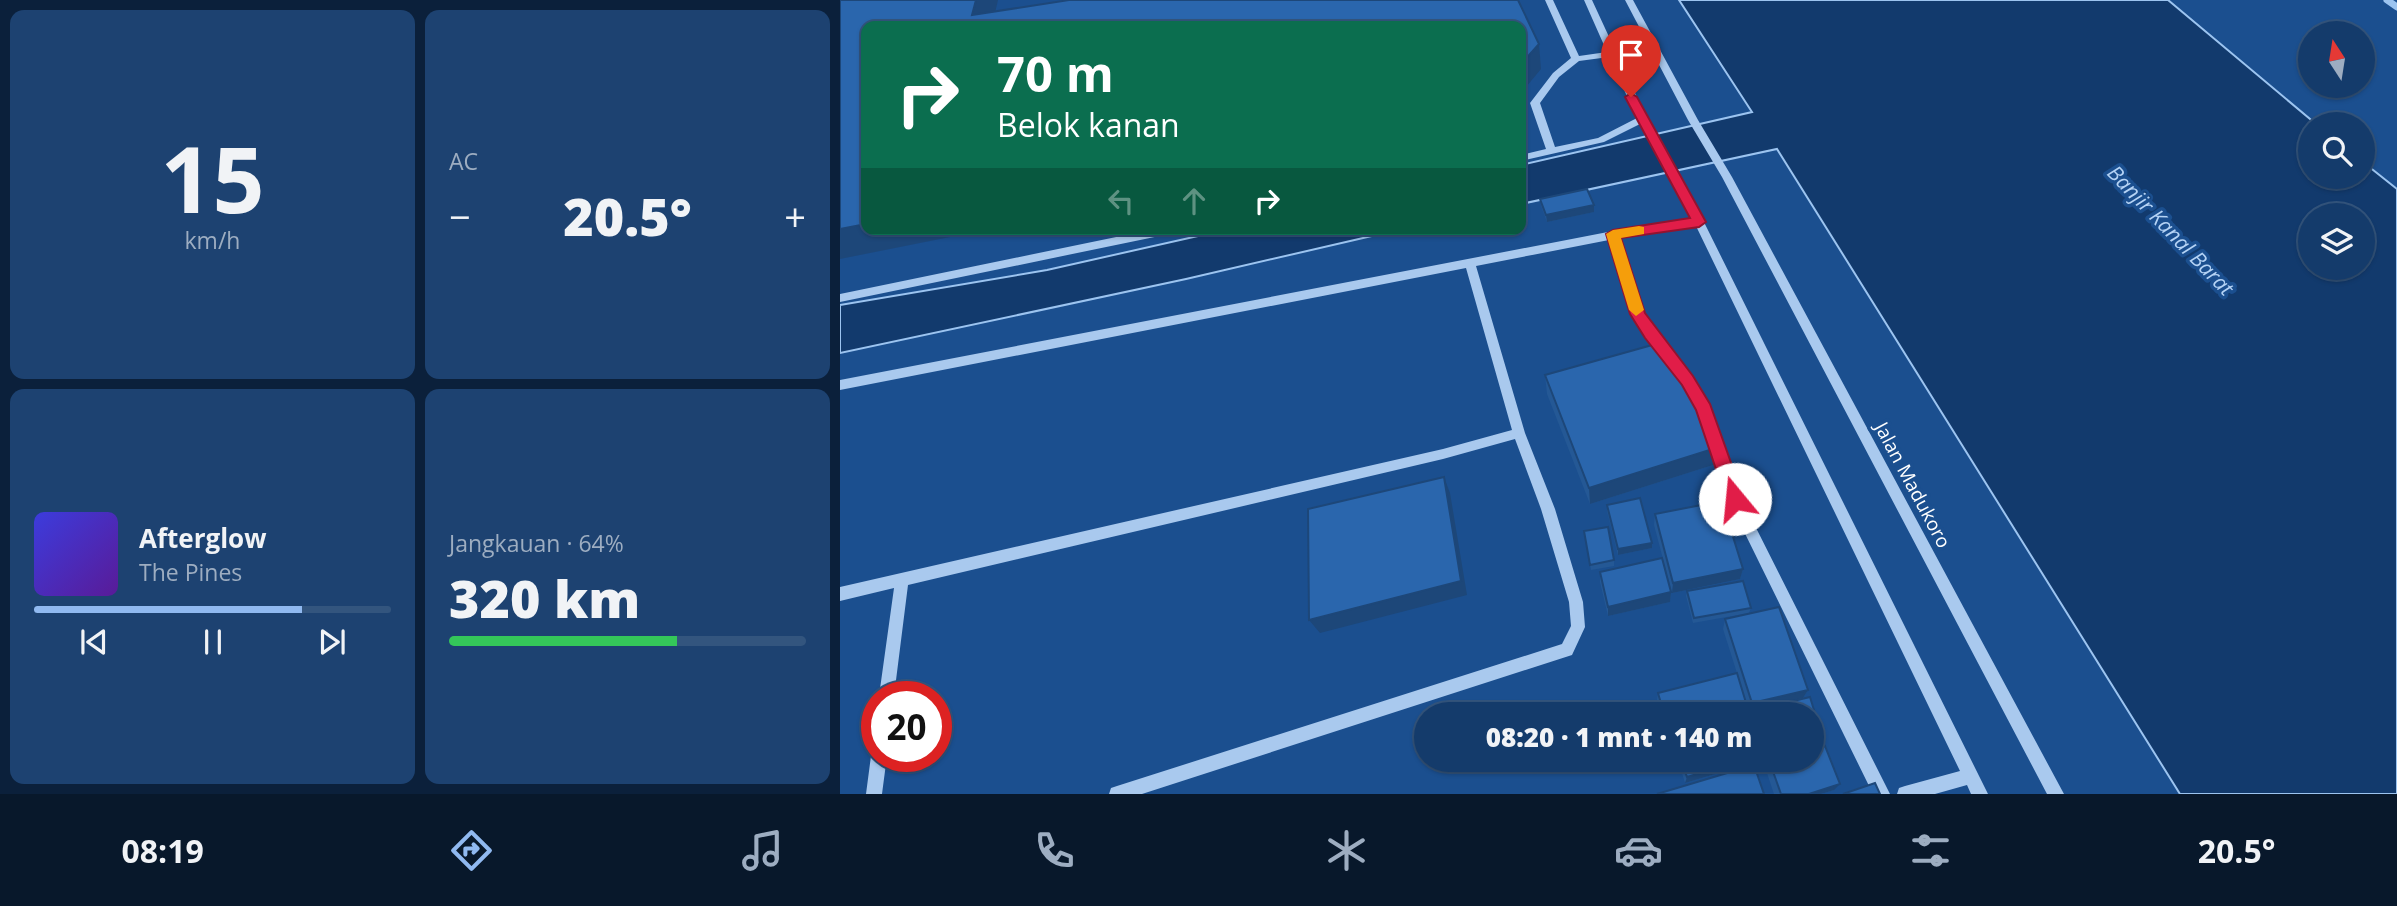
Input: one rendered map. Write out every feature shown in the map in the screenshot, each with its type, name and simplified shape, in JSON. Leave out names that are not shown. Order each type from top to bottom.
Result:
[{"type":"street","points":[[1588,0],[1642,119],[1690,204],[1980,794]]},
{"type":"street","name":"Jalan Madukoro","points":[[1629,0],[1693,120],[1737,194],[2056,794]]},
{"type":"street","points":[[1526,157],[1601,140],[1642,119]]},
{"type":"street","points":[[840,385],[1613,234],[1699,222]]},
{"type":"street","points":[[1613,234],[1638,314],[1650,334],[1688,380],[1704,408],[1735,499],[1882,794]]},
{"type":"street","points":[[1117,794],[1567,650],[1578,627],[1576,602],[1548,509],[1519,433],[1470,263]]},
{"type":"street","points":[[840,594],[1443,454],[1519,433]]},
{"type":"street","points":[[888,681],[902,580]]},
{"type":"street","points":[[874,794],[877,772]]},
{"type":"street","points":[[1905,794],[1971,776]]},
{"type":"lane","points":[[1549,0],[1576,59]]},
{"type":"lane","points":[[1552,152],[1535,103],[1556,75],[1576,59],[1612,54]]},
{"type":"lane","points":[[840,298],[1145,235]]},
{"type":"water","name":"Banjir Kanal Barat","points":[[1679,0],[2168,0],[2302,112],[2298,112],[2298,189],[2375,189],[2375,172],[2397,189],[2397,794],[2180,794],[1777,149],[1526,203],[1526,164],[1752,112]]},
{"type":"water","points":[[1202,235],[1376,235],[1186,279],[840,353],[840,305],[1047,270]]},
{"type":"building","points":[[840,0],[976,0],[972,15],[1069,0],[1518,0],[1539,44],[1526,58],[1526,21],[861,21],[861,225],[840,229]]},
{"type":"building","points":[[1587,189],[1594,205],[1546,215],[1540,199]]},
{"type":"building","points":[[1663,342],[1716,448],[1589,488],[1545,375]]},
{"type":"building","points":[[1444,477],[1461,581],[1309,620],[1308,509]]},
{"type":"building","points":[[1640,498],[1652,543],[1618,549],[1607,505]]},
{"type":"building","points":[[1722,501],[1743,569],[1673,583],[1655,514]]},
{"type":"building","points":[[1608,527],[1614,560],[1590,565],[1584,531]]},
{"type":"building","points":[[1662,558],[1671,592],[1608,607],[1600,572]]},
{"type":"building","points":[[1743,581],[1751,608],[1694,618],[1687,591]]},
{"type":"building","points":[[1779,607],[1808,690],[1752,702],[1725,619]]},
{"type":"building","points":[[1737,673],[1746,702],[1661,702],[1658,693]]},
{"type":"building","points":[[1810,697],[1812,702],[1789,702]]},
{"type":"building","points":[[1824,746],[1840,784],[1809,794],[1781,794],[1773,772],[1824,772]]},
{"type":"building","points":[[1685,772],[1704,772],[1687,777]]},
{"type":"building","points":[[1731,772],[1756,772],[1764,794],[1657,794]]},
{"type":"building","points":[[1875,783],[1880,794],[1843,794]]},
{"type":"waterway","points":[[2387,0],[2397,7]]},
{"type":"slow traffic","points":[[1636,310],[1613,234],[1639,231]]},
{"type":"route","points":[[1631,97],[1699,222],[1613,234],[1638,314],[1650,334],[1688,380],[1704,408],[1735,499]]}]
